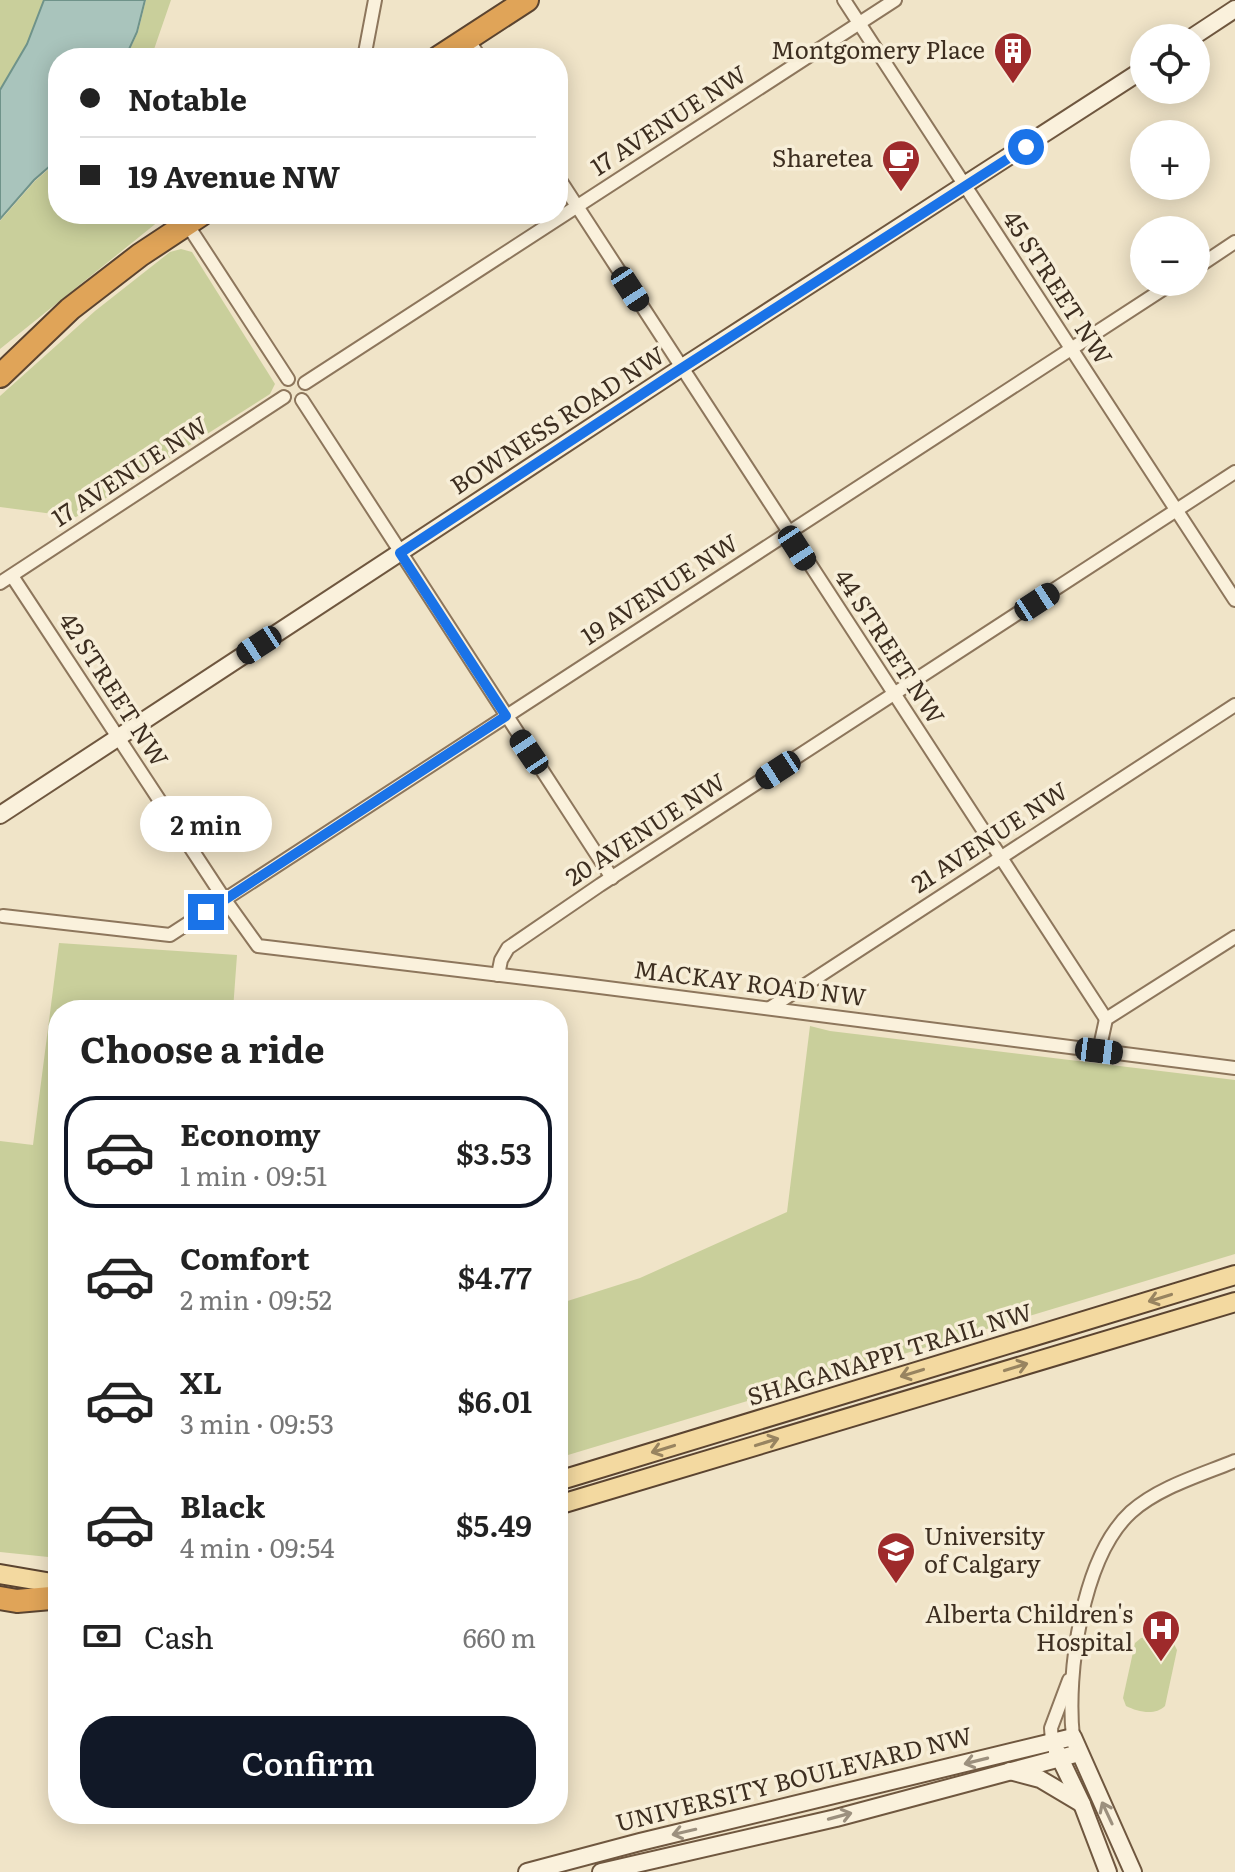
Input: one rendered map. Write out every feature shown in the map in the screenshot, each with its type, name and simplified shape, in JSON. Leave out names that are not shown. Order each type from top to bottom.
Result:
[{"type":"highway","points":[[474,48],[527,0]]},
{"type":"highway","points":[[0,376],[70,309],[186,224]]},
{"type":"highway","points":[[0,1598],[17,1601],[48,1595]]},
{"type":"main road","name":"SHAGANAPPI TRAIL NW","points":[[568,1478],[1235,1275]]},
{"type":"main road","name":"SHAGANAPPI TRAIL NW","points":[[568,1502],[1235,1302]]},
{"type":"main road","points":[[0,1574],[48,1590]]},
{"type":"main road","points":[[0,1589],[48,1592]]},
{"type":"street","points":[[366,48],[375,0]]},
{"type":"street","name":"45 STREET NW","points":[[844,0],[1235,600]]},
{"type":"street","name":"17 AVENUE NW","points":[[568,213],[895,0]]},
{"type":"street","points":[[1210,25],[1235,9]]},
{"type":"street","name":"BOWNESS ROAD NW","points":[[0,815],[681,368],[1130,78]]},
{"type":"street","name":"44 STREET NW","points":[[568,192],[1106,1019]]},
{"type":"street","points":[[197,224],[288,379]]},
{"type":"street","name":"17 AVENUE NW","points":[[305,383],[552,224]]},
{"type":"street","points":[[1210,259],[1235,242]]},
{"type":"street","name":"19 AVENUE NW","points":[[3,916],[170,935],[1152,296]]},
{"type":"street","points":[[299,378],[305,383],[307,390],[302,400],[294,403],[284,397],[282,389],[288,379],[299,378]]},
{"type":"street","name":"17 AVENUE NW","points":[[0,583],[284,397]]},
{"type":"street","points":[[302,400],[612,878]]},
{"type":"street","name":"20 AVENUE NW","points":[[498,975],[508,948],[1235,472]]},
{"type":"street","name":"42 STREET NW","points":[[12,576],[258,946]]},
{"type":"street","name":"21 AVENUE NW","points":[[770,1008],[1235,705]]},
{"type":"street","points":[[1099,1051],[1106,1019],[1235,937]]},
{"type":"street","name":"MACKAY ROAD NW","points":[[258,946],[1235,1068]]},
{"type":"street","points":[[1108,1872],[1082,1804],[1052,1742],[1051,1728],[1074,1666],[1092,1573],[1109,1538],[1131,1512],[1162,1491],[1235,1461]]},
{"type":"street","points":[[1074,1666],[1076,1745],[1133,1872]]},
{"type":"street","name":"UNIVERSITY BOULEVARD NW","points":[[527,1872],[1052,1742],[1076,1745]]},
{"type":"street","name":"UNIVERSITY BOULEVARD NW","points":[[601,1872],[836,1818],[1009,1770],[1062,1759],[1076,1745]]},
{"type":"street","points":[[1009,1770],[1040,1779],[1082,1804]]},
{"type":"green space","points":[[0,0],[44,0],[27,44],[0,90]]},
{"type":"green space","points":[[146,0],[171,0],[154,48],[131,48]]},
{"type":"green space","points":[[48,170],[48,224],[155,224],[0,349],[0,221]]},
{"type":"green space","points":[[181,249],[192,252],[275,384],[270,394],[76,517],[0,507],[0,396],[95,311],[170,252]]},
{"type":"green space","points":[[59,943],[237,955],[234,1000],[52,1000]]},
{"type":"green space","points":[[810,1026],[830,1031],[1235,1080],[1235,1254],[568,1455],[568,1301],[640,1278],[787,1212]]},
{"type":"green space","points":[[48,1028],[48,1557],[0,1552],[0,1141],[33,1145]]},
{"type":"green space","points":[[1153,1636],[1172,1640],[1177,1650],[1165,1706],[1146,1712],[1126,1706],[1123,1698],[1135,1643],[1141,1638]]},
{"type":"water","points":[[44,0],[145,0],[130,48],[48,48],[48,168],[0,219],[0,90],[27,44]]},
{"type":"place","name":"Montgomery Place","points":[[1013,85]]},
{"type":"place","name":"Sharetea","points":[[901,193]]},
{"type":"place","name":"University of Calgary","points":[[896,1585]]},
{"type":"place","name":"Alberta Children's Hospital","points":[[1161,1663]]},
{"type":"route","points":[[206,912],[506,716],[400,553],[1026,147]]}]
